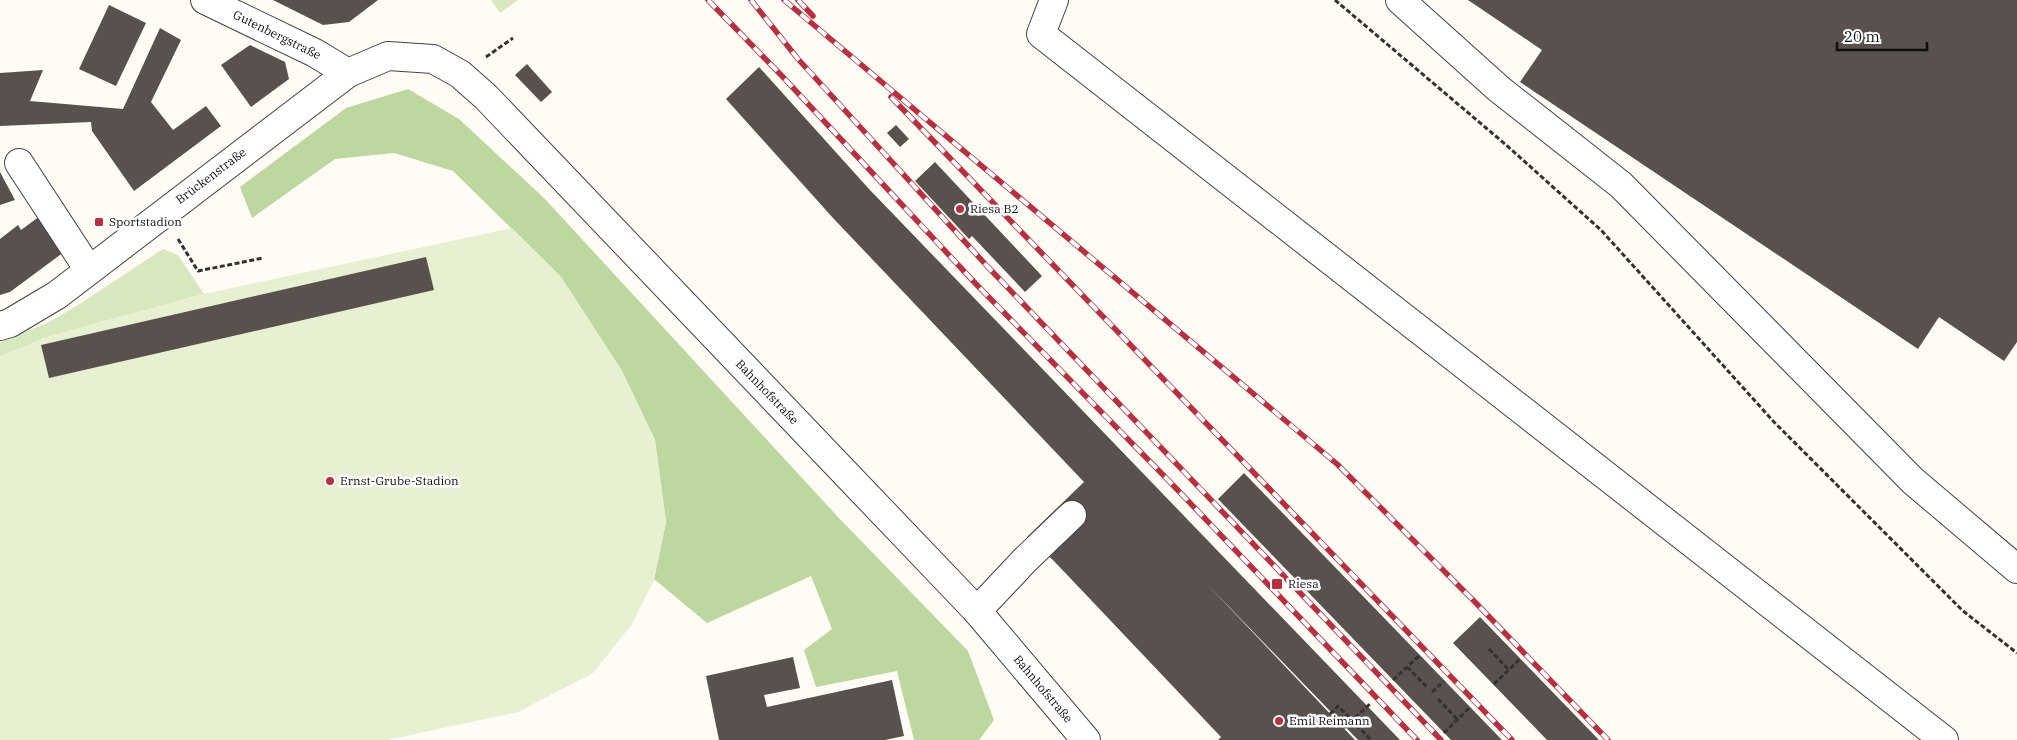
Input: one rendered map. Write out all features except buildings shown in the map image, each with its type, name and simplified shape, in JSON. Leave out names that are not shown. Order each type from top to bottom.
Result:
[{"type":"street","name":"Gutenbergstraße","points":[[205,0],[316,53],[348,73]]},
{"type":"street","points":[[1054,0],[1041,34],[1944,740]]},
{"type":"street","points":[[1400,0],[1499,89],[1621,185],[1913,481],[2017,569]]},
{"type":"street","name":"Brückenstraße","points":[[0,326],[10,323],[57,295],[348,73],[388,56],[433,59]]},
{"type":"street","name":"Bahnhofstraße","points":[[433,59],[460,74],[486,96],[977,611],[1086,740]]},
{"type":"street","points":[[19,163],[89,270]]},
{"type":"street","points":[[977,611],[1024,561],[1072,515]]},
{"type":"path","points":[[1335,0],[1505,144],[1601,230],[1781,429],[1962,611],[2017,653]]},
{"type":"path","points":[[162,214],[198,271],[264,258]]},
{"type":"path","points":[[1489,649],[1509,670]]},
{"type":"path","points":[[1393,680],[1420,655]]},
{"type":"path","points":[[1494,684],[1520,659]]},
{"type":"path","points":[[1407,666],[1427,687]]},
{"type":"path","points":[[1432,692],[1444,681]]},
{"type":"path","points":[[1438,699],[1457,719]]},
{"type":"path","points":[[1344,728],[1370,704]]},
{"type":"path","points":[[1330,714],[1338,706],[1371,740]]},
{"type":"path","points":[[1444,733],[1470,707]]},
{"type":"green space","points":[[491,0],[518,0],[500,13]]},
{"type":"green space","points":[[408,89],[459,119],[544,198],[838,517],[968,651],[994,720],[979,740],[914,740],[897,671],[816,687],[804,650],[832,629],[811,576],[707,623],[654,579],[666,522],[655,440],[622,371],[561,277],[453,171],[394,153],[335,159],[252,218],[240,187],[346,108]]},
{"type":"green space","name":"Ernst-Grube-Stadion","points":[[512,228],[561,277],[622,371],[655,440],[666,522],[654,580],[632,624],[593,673],[518,712],[387,740],[0,740],[0,356],[50,336],[204,294]]},
{"type":"green space","points":[[163,249],[178,255],[204,294],[50,336],[0,356],[0,342],[49,322]]},
{"type":"railway","points":[[708,0],[782,76],[975,283],[1169,481],[1417,740]]},
{"type":"railway","points":[[751,0],[798,59],[987,266],[1441,740]]},
{"type":"railway","points":[[784,0],[1337,464],[1475,602],[1608,740]]},
{"type":"railway","points":[[798,0],[813,16]]},
{"type":"railway","points":[[891,97],[1512,740]]},
{"type":"place","name":"Riesa B2","points":[[960,209]]},
{"type":"place","name":"Sportstadion","points":[[99,222]]},
{"type":"place","name":"Ernst-Grube-Stadion","points":[[330,481]]},
{"type":"place","name":"Riesa","points":[[1277,584]]},
{"type":"place","name":"Emil Reimann","points":[[1279,721]]}]
